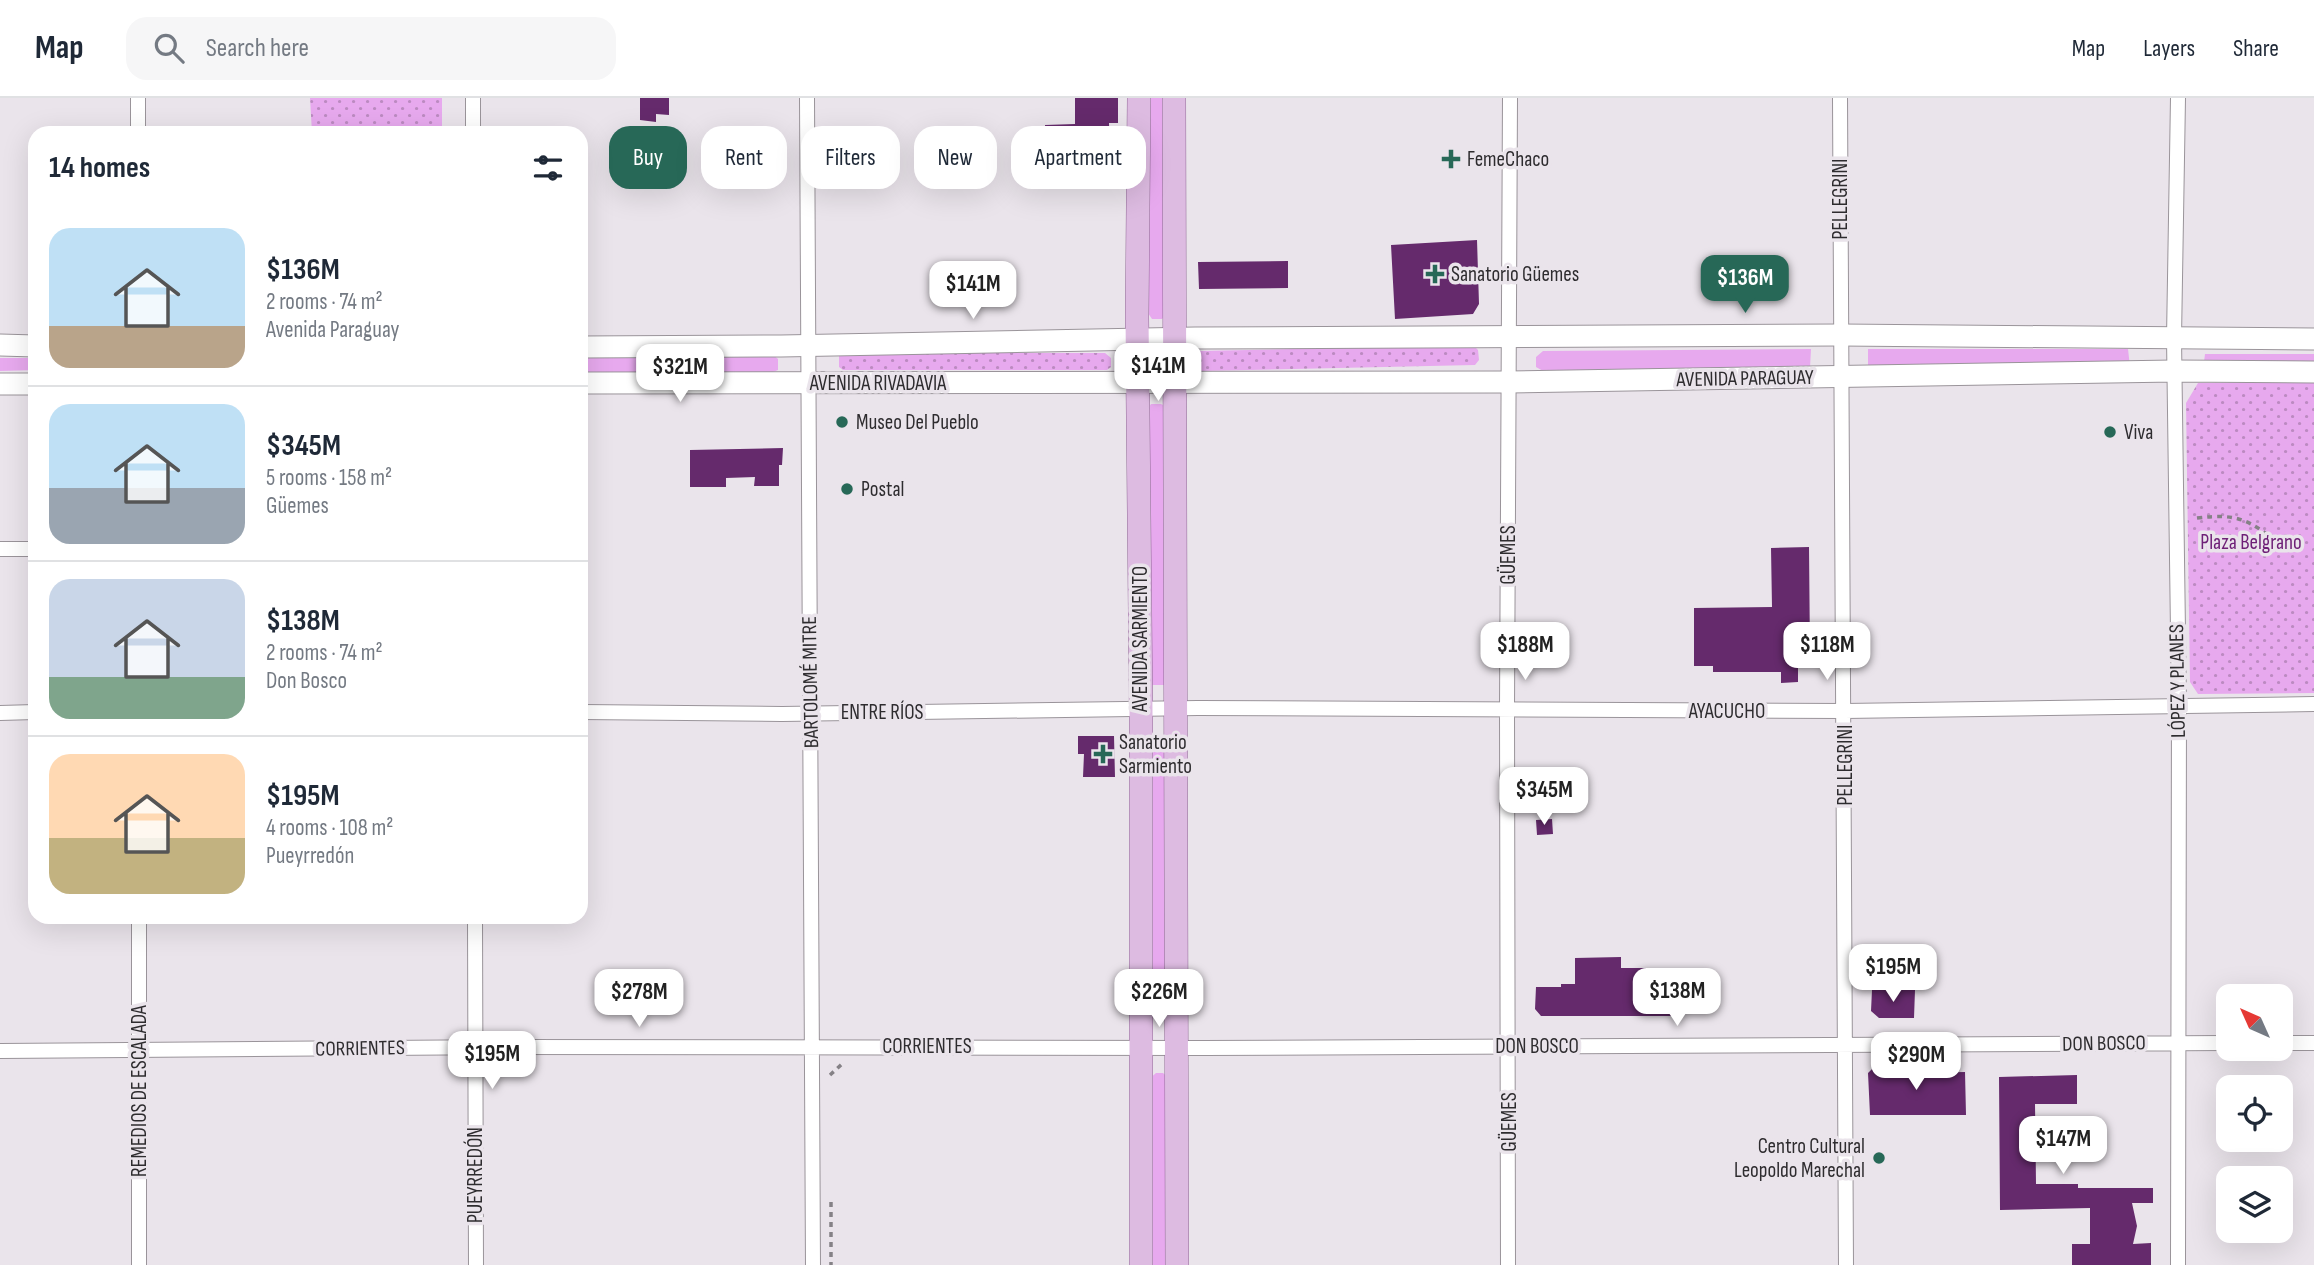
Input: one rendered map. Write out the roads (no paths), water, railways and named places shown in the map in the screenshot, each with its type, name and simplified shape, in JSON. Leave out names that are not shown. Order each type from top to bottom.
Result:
[{"type":"main road","name":"AVENIDA SARMIENTO","points":[[1139,98],[1141,1265]]},
{"type":"main road","name":"AVENIDA SARMIENTO","points":[[1174,98],[1177,1265]]},
{"type":"main road","name":"AVENIDA PARAGUAY","points":[[1176,338],[1841,335],[2314,339]]},
{"type":"main road","name":"AVENIDA RIVADAVIA","points":[[588,346],[1176,338]]},
{"type":"main road","points":[[0,345],[28,346]]},
{"type":"main road","name":"AVENIDA PARAGUAY","points":[[1175,381],[1508,382],[2175,371],[2314,372]]},
{"type":"main road","name":"AVENIDA RIVADAVIA","points":[[588,383],[1175,381]]},
{"type":"main road","points":[[0,384],[28,384]]},
{"type":"street","points":[[138,98],[138,126]]},
{"type":"street","points":[[473,98],[473,126]]},
{"type":"street","name":"BARTOLOMÉ MITRE","points":[[807,98],[813,1265]]},
{"type":"street","name":"GÜEMES","points":[[1508,1265],[1510,98]]},
{"type":"street","name":"PELLEGRINI","points":[[1840,98],[1846,1265]]},
{"type":"street","name":"LÓPEZ Y PLANES","points":[[2178,98],[2174,338],[2179,706],[2178,1265]]},
{"type":"street","points":[[0,549],[28,549]]},
{"type":"street","name":"AYACUCHO","points":[[1141,710],[1845,711],[2314,704]]},
{"type":"street","name":"ENTRE RÍOS","points":[[588,712],[1141,710]]},
{"type":"street","points":[[0,713],[28,712]]},
{"type":"street","name":"REMEDIOS DE ESCALADA","points":[[139,924],[139,1265]]},
{"type":"street","name":"PUEYRREDÓN","points":[[475,924],[476,1265]]},
{"type":"street","name":"DON BOSCO","points":[[1141,1047],[1845,1046],[2216,1042]]},
{"type":"street","points":[[2293,1043],[2314,1043]]},
{"type":"street","name":"CORRIENTES","points":[[0,1051],[474,1047],[1141,1047]]},
{"type":"place","name":"FemeChaco","points":[[1451,159]]},
{"type":"place","name":"Sanatorio Güemes","points":[[1435,274]]},
{"type":"place","name":"Museo Del Pueblo","points":[[842,422]]},
{"type":"place","name":"Viva","points":[[2110,432]]},
{"type":"place","name":"Postal","points":[[847,489]]},
{"type":"place","name":"Sanatorio Sarmiento","points":[[1103,754]]},
{"type":"place","name":"Centro Cultural Leopoldo Marechal","points":[[1879,1158]]},
{"type":"park label","name":"Plaza Belgrano","points":[[2251,542]]}]
